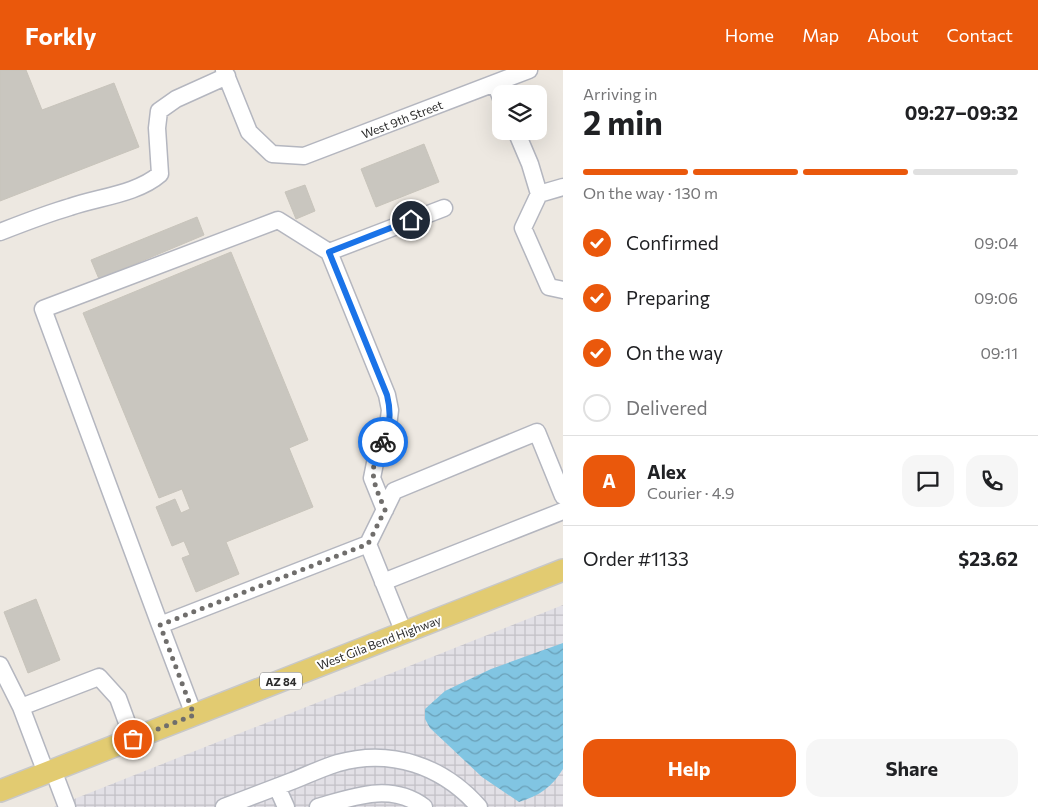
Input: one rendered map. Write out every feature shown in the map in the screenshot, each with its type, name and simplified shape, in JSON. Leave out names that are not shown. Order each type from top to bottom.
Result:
[{"type":"main road","name":"West Gila Bend Highway","points":[[0,791],[563,570]]},
{"type":"street","name":"West 9th Street","points":[[225,73],[249,132],[272,154],[304,156],[529,70]]},
{"type":"street","points":[[0,232],[70,207],[127,191],[153,180],[160,174],[157,128],[159,111],[176,99],[225,73]]},
{"type":"street","points":[[520,140],[530,164],[539,194],[524,228],[549,287],[563,290]]},
{"type":"street","points":[[539,194],[563,187]]},
{"type":"street","points":[[329,252],[444,208]]},
{"type":"street","points":[[194,715],[43,309],[278,220],[329,252],[387,395],[390,410],[387,434],[377,453],[372,478],[385,510]]},
{"type":"street","points":[[160,625],[368,544],[394,491],[537,432],[563,496]]},
{"type":"street","points":[[383,582],[563,511]]},
{"type":"street","points":[[368,544],[404,633]]},
{"type":"street","points":[[0,664],[67,807]]},
{"type":"street","points":[[21,707],[99,677],[118,698],[133,739]]},
{"type":"street","points":[[224,807],[338,763],[362,758],[387,758],[408,761],[433,770],[451,781],[479,807]]},
{"type":"street","points":[[277,787],[286,807]]},
{"type":"street","points":[[318,807],[367,793],[401,795],[424,807]]},
{"type":"shaded area","points":[[563,605],[563,807],[54,807]]},
{"type":"water","points":[[563,643],[563,769],[544,790],[533,797],[519,802],[482,777],[430,728],[425,719],[425,709],[445,691],[491,669]]},
{"type":"building","points":[[0,70],[26,70],[42,110],[114,83],[139,147],[0,201]]},
{"type":"building","points":[[424,144],[439,182],[376,207],[361,169]]},
{"type":"building","points":[[305,185],[315,211],[296,219],[285,192]]},
{"type":"building","points":[[197,217],[204,235],[99,279],[91,260]]},
{"type":"building","points":[[231,252],[308,440],[289,448],[313,507],[226,542],[239,574],[196,592],[182,558],[190,555],[184,541],[172,546],[156,507],[175,499],[181,513],[190,509],[182,489],[159,498],[83,313]]},
{"type":"building","points":[[36,599],[60,660],[28,673],[4,612]]},
{"type":"way so far","points":[[133,739],[194,715],[160,625],[368,544],[385,510],[372,478],[377,453],[383,442]]},
{"type":"route","points":[[383,442],[387,434],[390,410],[387,395],[329,252],[411,220]]}]
